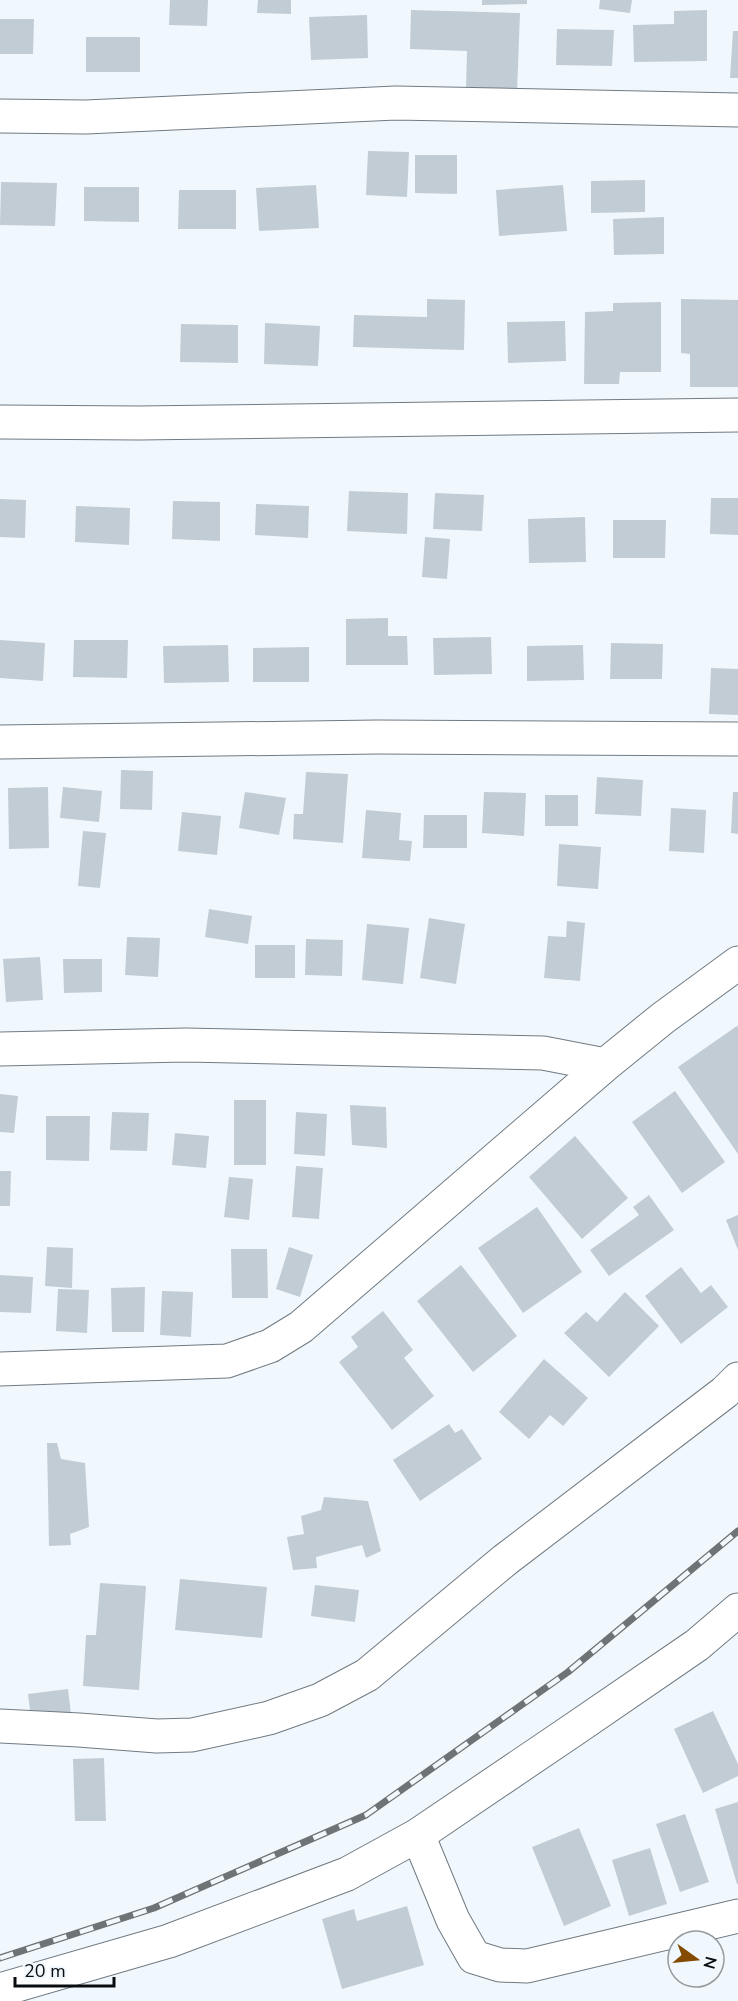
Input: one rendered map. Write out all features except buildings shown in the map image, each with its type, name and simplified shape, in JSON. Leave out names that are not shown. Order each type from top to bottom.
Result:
[{"type":"street","points":[[0,116],[86,117],[396,103],[738,110]]},
{"type":"street","points":[[0,422],[139,423],[738,415]]},
{"type":"street","points":[[0,742],[365,738],[738,739]]},
{"type":"street","points":[[0,1369],[227,1361],[270,1346],[301,1327],[604,1065],[738,963]]},
{"type":"street","points":[[0,1048],[186,1045],[543,1053],[604,1065]]},
{"type":"street","points":[[0,1726],[157,1736],[192,1735],[269,1718],[320,1700],[367,1675],[505,1560],[725,1392],[738,1379]]},
{"type":"street","points":[[0,1990],[169,1941],[347,1874],[418,1835],[697,1645],[738,1610]]},
{"type":"street","points":[[697,1645],[738,1644]]},
{"type":"street","points":[[418,1835],[453,1920],[474,1957],[500,1965],[527,1966],[738,1916]]},
{"type":"railway","points":[[0,1958],[154,1908],[366,1815],[568,1672],[738,1531]]}]
